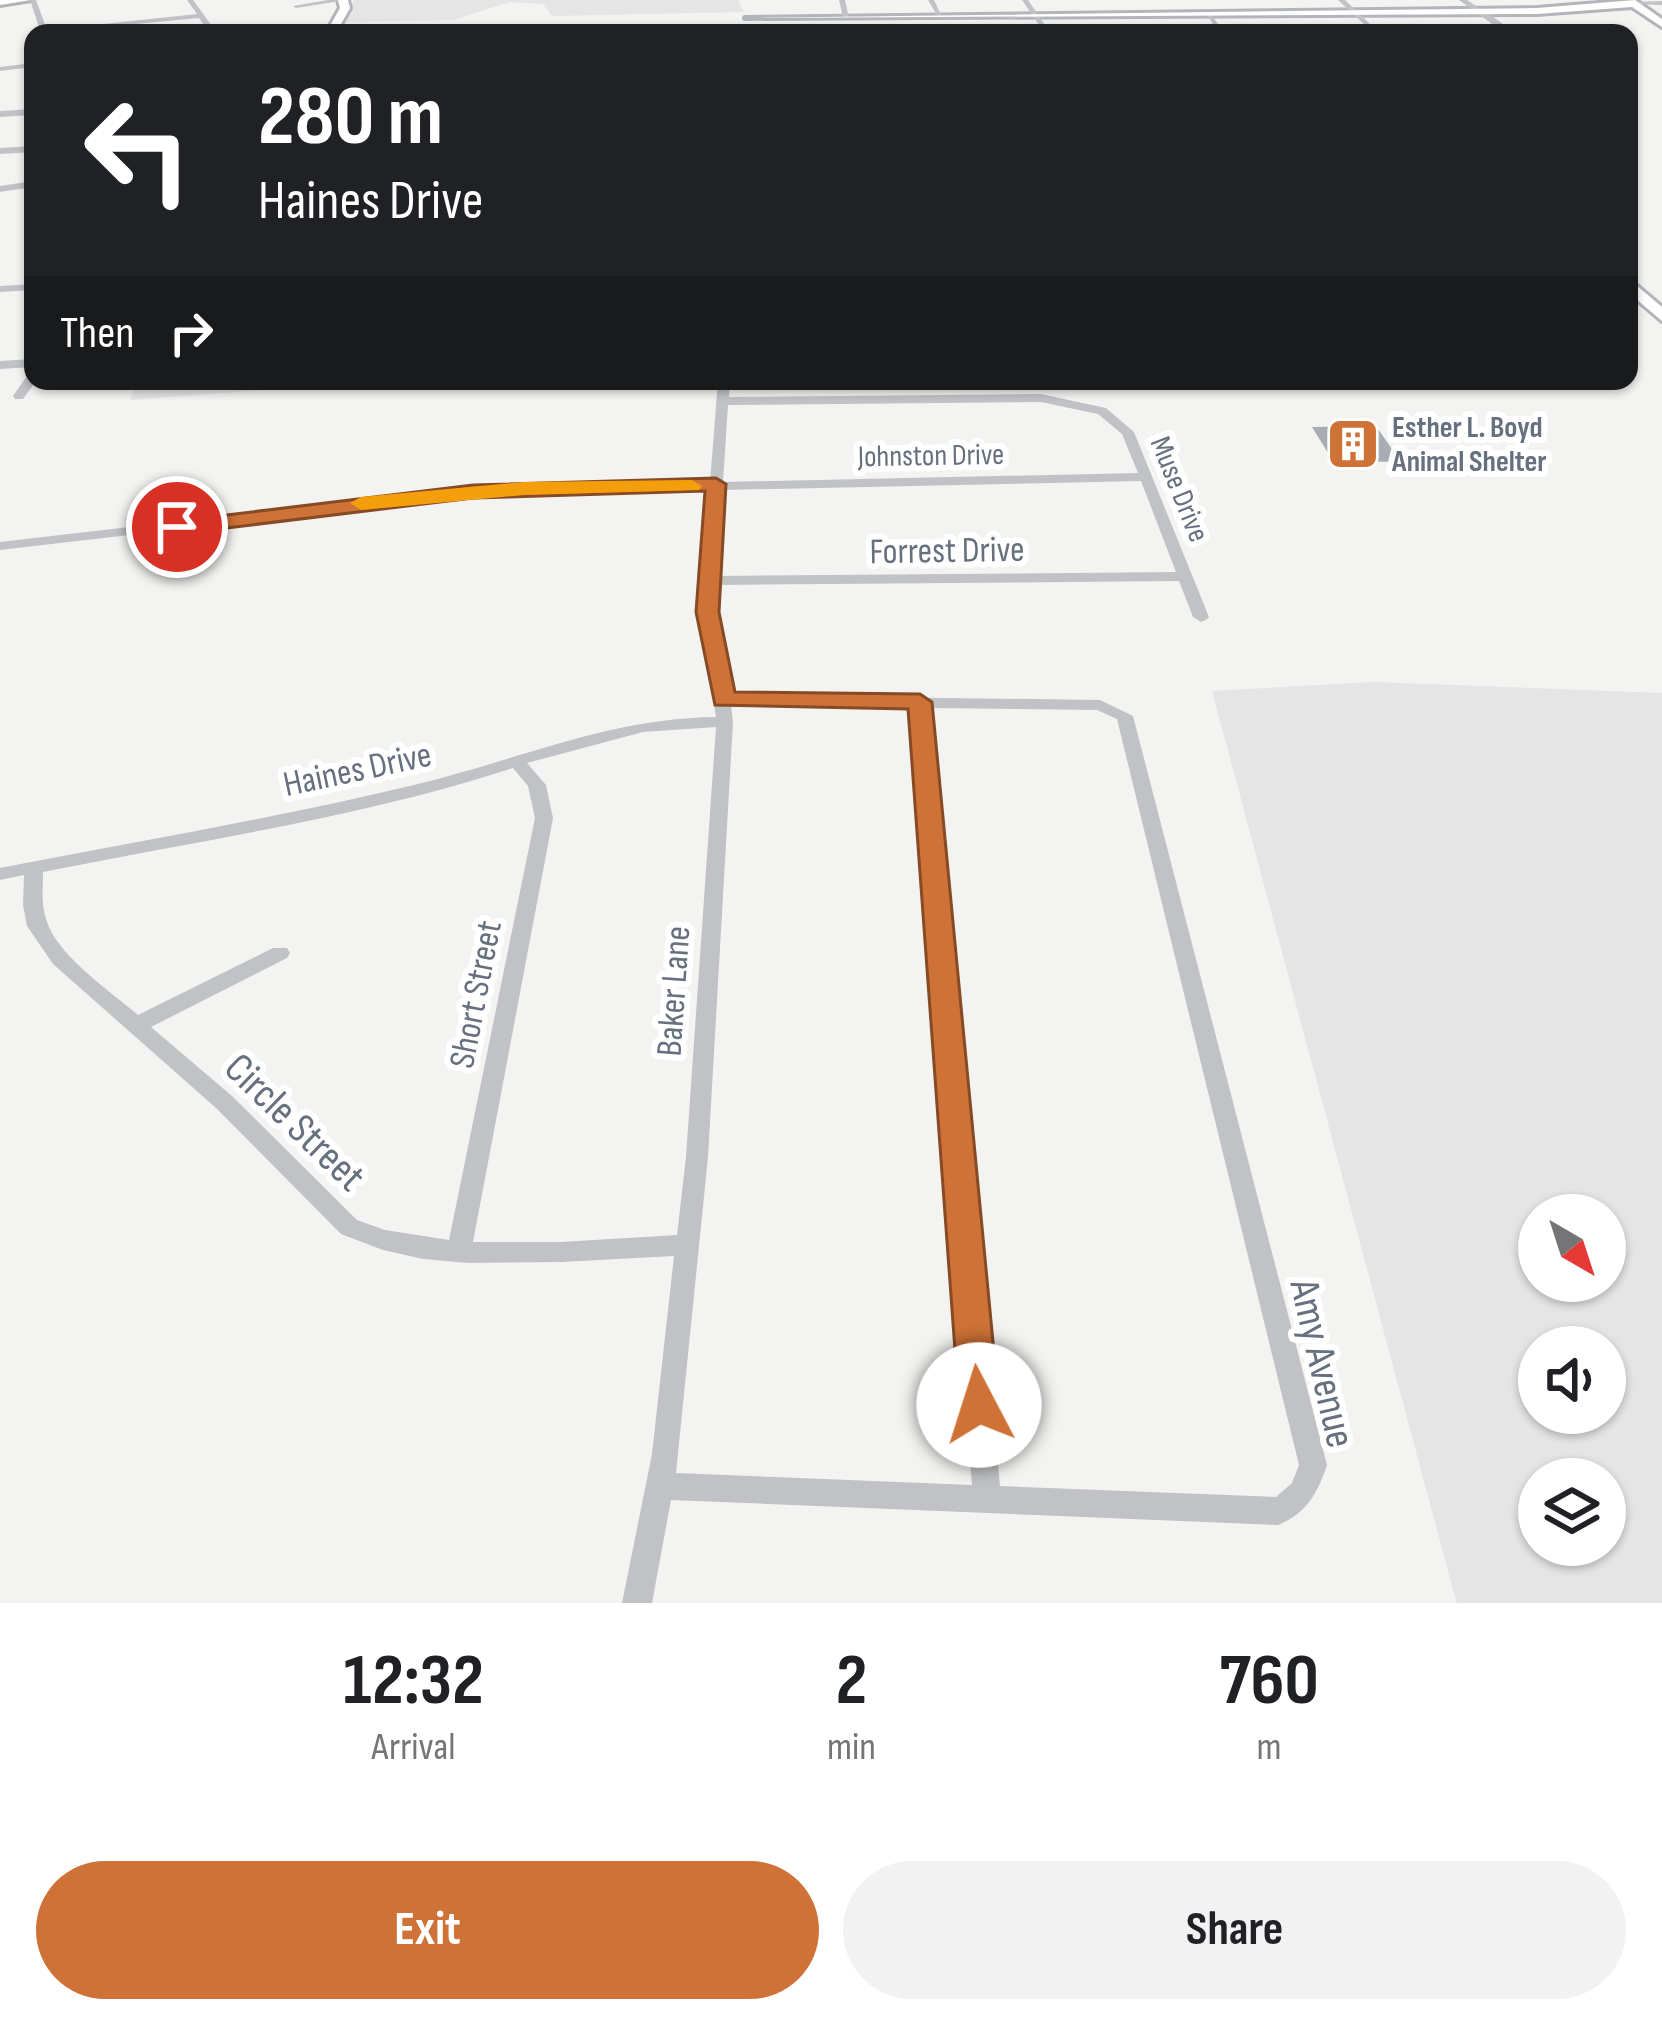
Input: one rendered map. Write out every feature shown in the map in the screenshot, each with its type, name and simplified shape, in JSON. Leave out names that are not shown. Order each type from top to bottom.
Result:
[{"type":"main road","points":[[0,2],[29,0]]},
{"type":"street","points":[[190,0],[207,24]]},
{"type":"street","points":[[296,6],[344,0]]},
{"type":"street","points":[[842,0],[847,17]]},
{"type":"street","points":[[931,0],[940,16]]},
{"type":"street","points":[[1025,0],[1041,21]]},
{"type":"street","points":[[1341,0],[1369,24]]},
{"type":"street","points":[[1462,0],[1496,24]]},
{"type":"street","points":[[1631,2],[1660,23]]},
{"type":"street","points":[[747,4],[750,24]]},
{"type":"street","points":[[750,18],[940,16],[1041,21],[1662,4]]},
{"type":"street","points":[[1208,14],[1216,24]]},
{"type":"street","points":[[123,24],[201,16]]},
{"type":"street","points":[[1638,293],[1662,316]]},
{"type":"street","points":[[19,397],[24,390]]},
{"type":"street","name":"Baker Lane","points":[[637,1603],[660,1486],[688,1245],[724,711],[707,612],[723,390]]},
{"type":"street","points":[[903,390],[904,398]]},
{"type":"street","name":"Muse Drive","points":[[722,401],[1022,397],[1089,406],[1128,431],[1202,616]]},
{"type":"street","name":"Johnston Drive","points":[[0,546],[452,493],[1147,477]]},
{"type":"street","name":"Forrest Drive","points":[[709,581],[1185,576]]},
{"type":"street","points":[[920,702],[987,1499]]},
{"type":"street","name":"Haines Drive","points":[[0,874],[418,790],[635,726],[724,711],[920,702],[1100,705]]},
{"type":"street","name":"Amy Avenue","points":[[660,1486],[1278,1511],[1294,1504],[1304,1492],[1313,1465],[1175,929],[1129,721],[1117,710],[1100,705]]},
{"type":"street","name":"Short Street","points":[[459,1250],[544,818],[537,785],[515,760]]},
{"type":"street","name":"Circle Street","points":[[34,867],[32,905],[48,945],[224,1102],[349,1227],[398,1245],[459,1250],[688,1245]]},
{"type":"street","points":[[136,1025],[280,952]]},
{"type":"shaded area","points":[[354,0],[738,0],[744,12],[552,16],[543,4],[510,2],[453,20],[345,22]]},
{"type":"shaded area","points":[[134,390],[264,390],[130,400]]},
{"type":"shaded area","points":[[1373,682],[1662,693],[1662,1603],[1457,1603],[1212,691]]},
{"type":"building","name":"Esther L. Boyd Animal Shelter","points":[[1376,426],[1401,462],[1333,461],[1312,427]]},
{"type":"slow traffic","points":[[361,503],[524,488],[692,486]]},
{"type":"place","name":"Esther L. Boyd Animal Shelter","points":[[1353,444]]},
{"type":"route","points":[[177,527],[473,491],[716,484],[707,612],[724,700],[920,702],[979,1405]]}]
